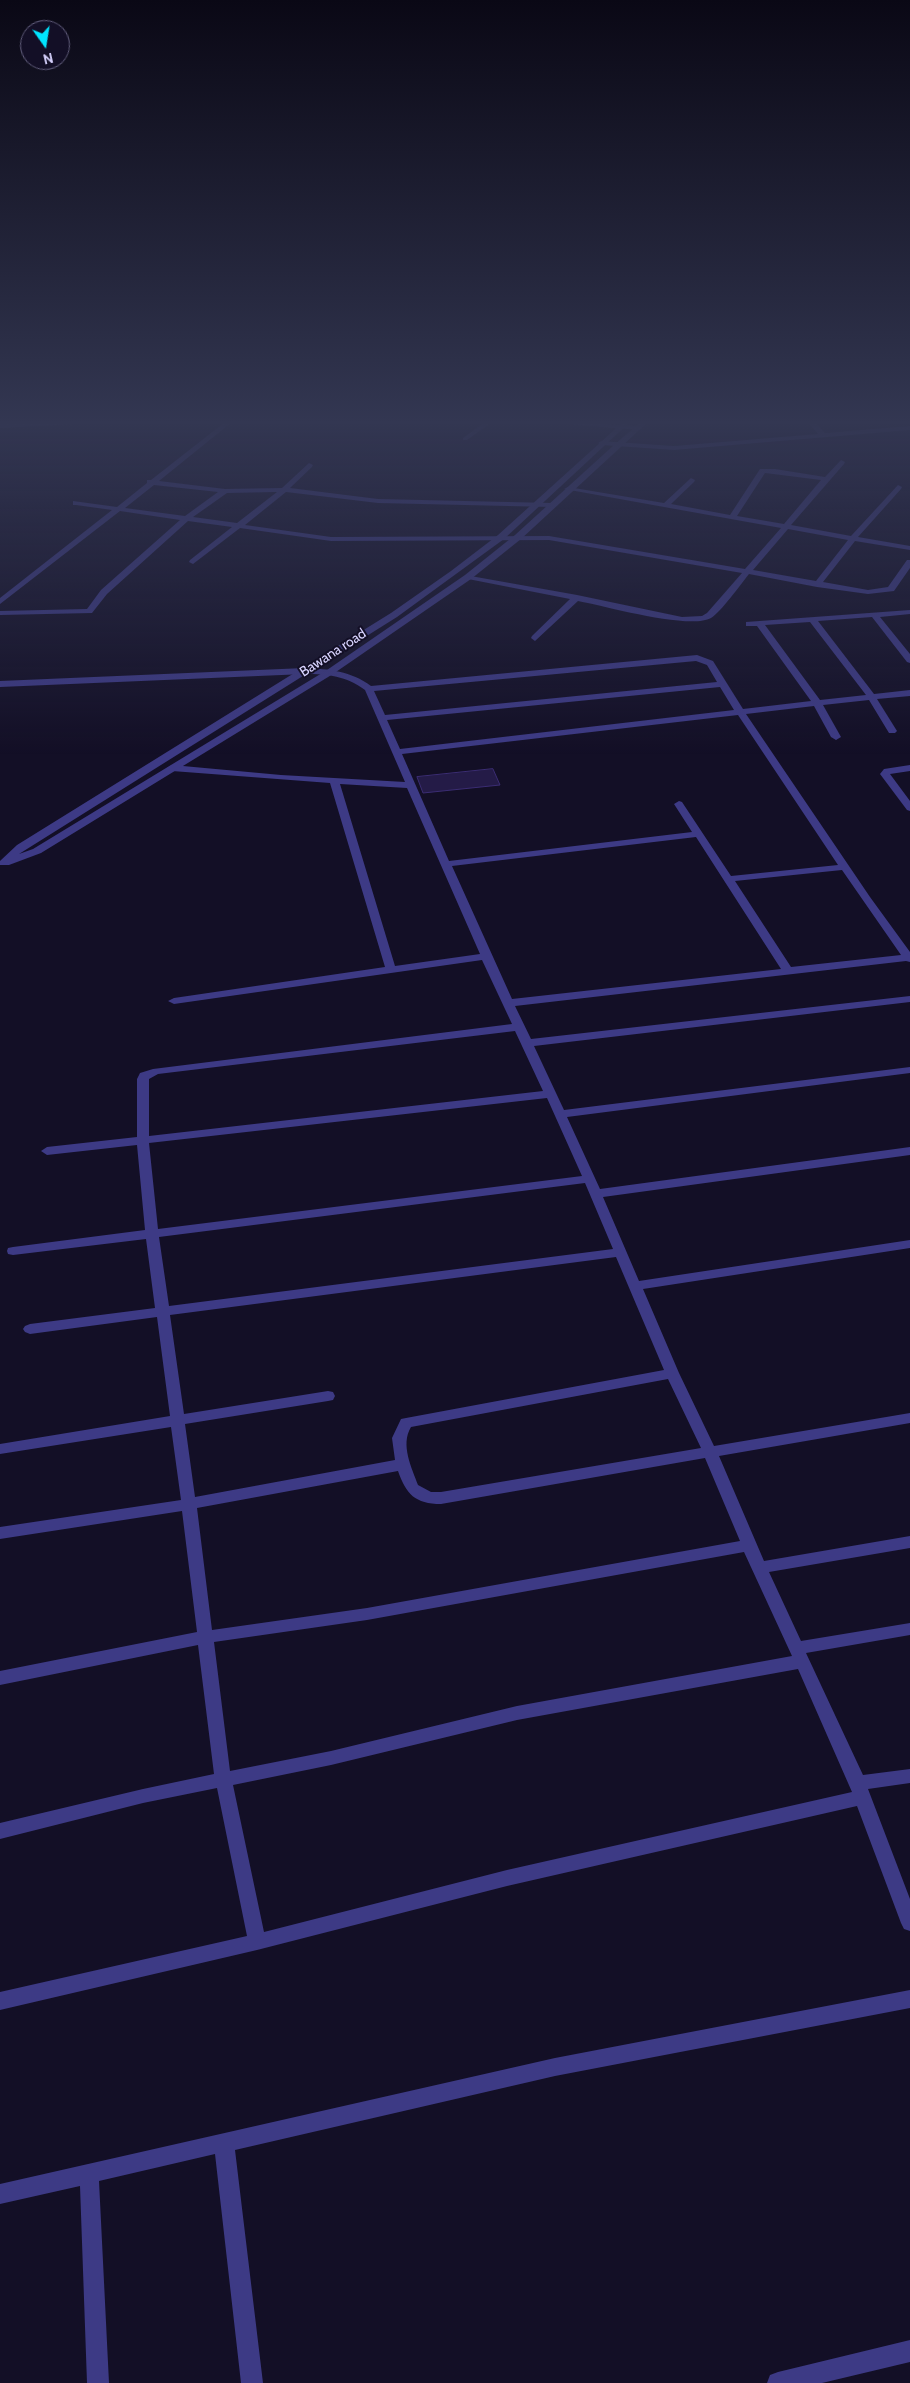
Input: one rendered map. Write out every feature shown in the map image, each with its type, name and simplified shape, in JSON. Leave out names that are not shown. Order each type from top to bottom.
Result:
[{"type":"street","points":[[0,602],[86,533]]},
{"type":"street","points":[[0,613],[89,611],[94,608],[104,592],[170,533]]},
{"type":"street","points":[[193,562],[229,533]]},
{"type":"street","points":[[294,533],[347,539],[518,536],[548,538],[817,585],[868,592],[883,591],[891,588],[910,562]]},
{"type":"street","name":"Bawana road","points":[[2,864],[21,847],[348,645],[454,574],[505,533]]},
{"type":"street","name":"Bawana road","points":[[2,864],[20,859],[37,851],[330,672],[468,576],[521,533]]},
{"type":"street","points":[[468,576],[682,619],[703,618],[710,615],[778,533]]},
{"type":"street","points":[[825,533],[910,548]]},
{"type":"street","points":[[817,585],[857,533]]},
{"type":"street","points":[[535,638],[577,597]]},
{"type":"street","points":[[749,624],[910,612]]},
{"type":"street","points":[[874,614],[910,660]]},
{"type":"street","points":[[812,619],[871,696],[892,730]]},
{"type":"street","points":[[760,624],[817,703],[836,737]]},
{"type":"street","points":[[348,645],[364,649]]},
{"type":"street","points":[[369,690],[686,658],[697,658],[710,663],[740,712],[844,867],[910,958],[508,1003]]},
{"type":"street","points":[[0,684],[305,671],[347,674],[358,680],[369,690],[412,784],[486,956],[589,1179],[672,1373],[710,1452],[749,1545],[860,1790],[910,1923]]},
{"type":"street","points":[[382,718],[722,684]]},
{"type":"street","points":[[397,752],[910,693]]},
{"type":"street","points":[[172,768],[334,781],[412,784]]},
{"type":"street","points":[[910,768],[887,771],[885,774],[910,808]]},
{"type":"street","points":[[334,781],[391,970]]},
{"type":"street","points":[[679,804],[788,971]]},
{"type":"street","points":[[446,864],[698,834]]},
{"type":"street","points":[[728,879],[844,867]]},
{"type":"street","points":[[174,1000],[486,956]]},
{"type":"street","points":[[526,1043],[910,999]]},
{"type":"street","points":[[257,1942],[223,1779],[189,1504],[152,1234],[143,1140],[142,1079],[144,1075],[149,1073],[519,1027]]},
{"type":"street","points":[[559,1114],[910,1070]]},
{"type":"street","points":[[47,1151],[550,1094]]},
{"type":"street","points":[[595,1194],[910,1150]]},
{"type":"street","points":[[13,1251],[589,1179]]},
{"type":"street","points":[[635,1286],[910,1244]]},
{"type":"street","points":[[30,1329],[620,1252]]},
{"type":"street","points":[[672,1373],[406,1423],[398,1436],[412,1488],[430,1498],[910,1418]]},
{"type":"street","points":[[0,1448],[328,1396]]},
{"type":"street","points":[[0,1532],[189,1504],[404,1464]]},
{"type":"street","points":[[760,1568],[910,1542]]},
{"type":"street","points":[[0,1678],[206,1637],[367,1614],[749,1545]]},
{"type":"street","points":[[0,1831],[143,1796],[330,1758],[517,1713],[800,1655],[910,1629]]},
{"type":"street","points":[[0,2002],[257,1942],[910,1776]]},
{"type":"street","points":[[0,2194],[555,2067],[910,1999]]},
{"type":"street","points":[[224,2144],[252,2383]]},
{"type":"street","points":[[89,2174],[98,2383]]},
{"type":"street","points":[[778,2383],[910,2351]]},
{"type":"building","points":[[493,769],[500,785],[423,793],[417,777]]}]
